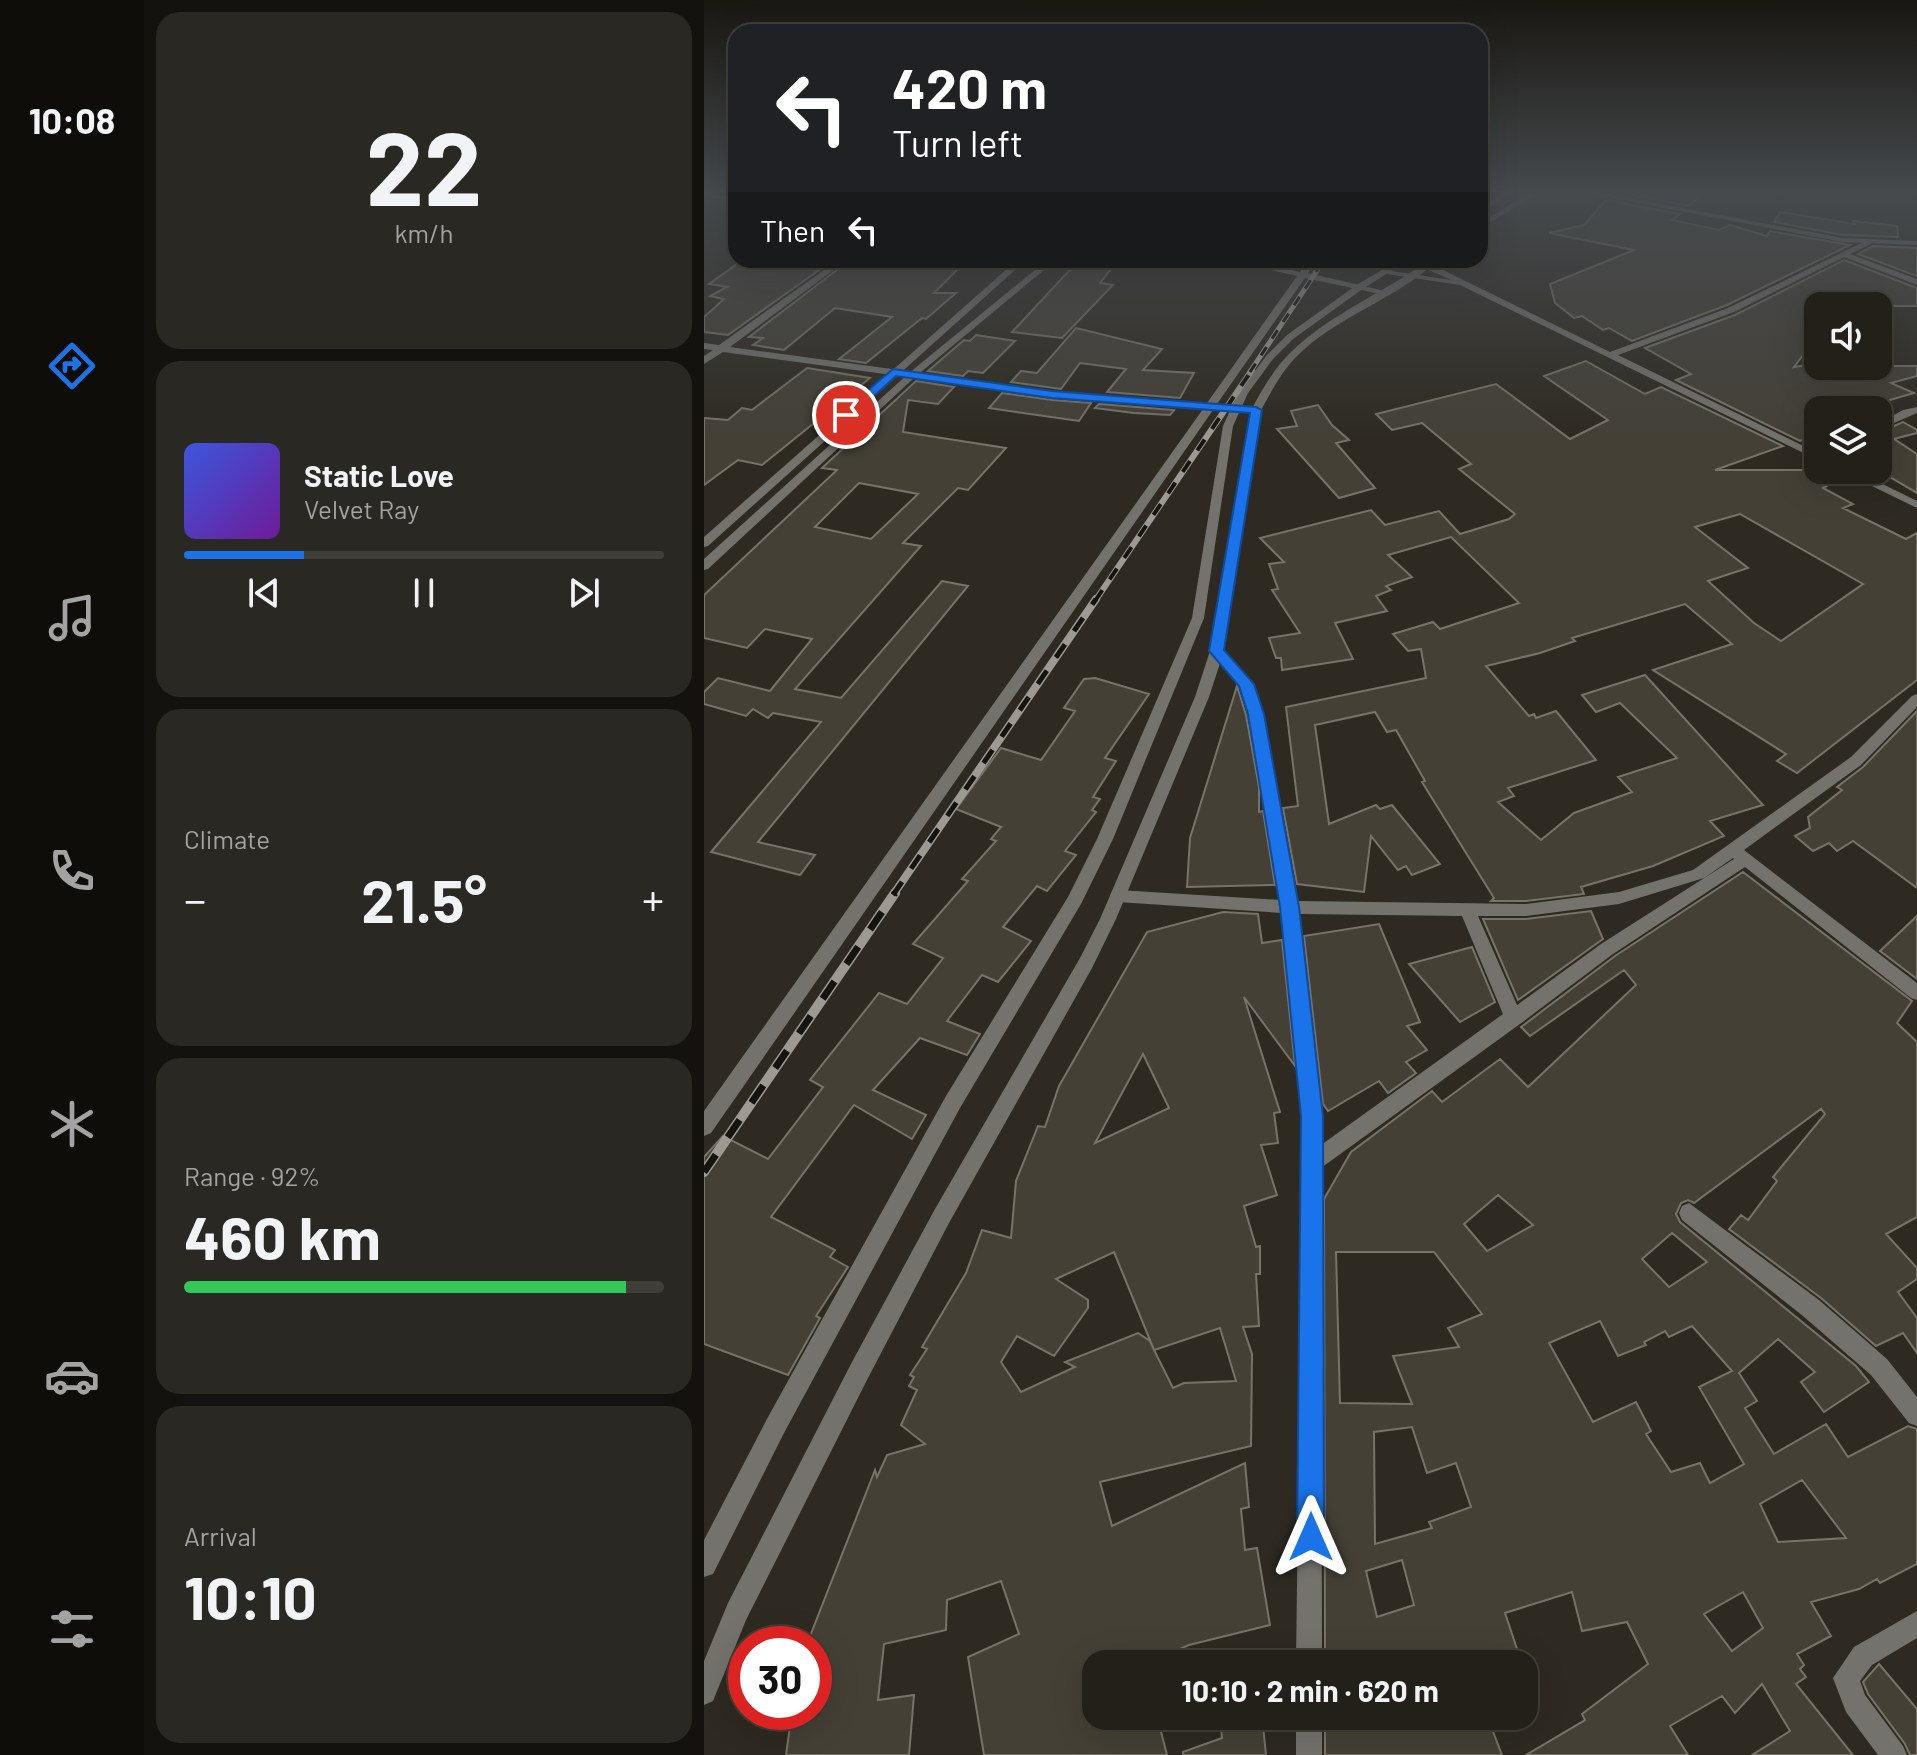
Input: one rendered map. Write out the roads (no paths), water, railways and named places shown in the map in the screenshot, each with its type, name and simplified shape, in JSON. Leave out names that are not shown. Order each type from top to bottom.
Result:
[{"type":"street","points":[[704,361],[823,275]]},
{"type":"street","points":[[704,543],[1005,275]]},
{"type":"street","points":[[704,566],[912,375],[1034,275]]},
{"type":"street","points":[[704,1127],[1305,275],[1385,292]]},
{"type":"street","points":[[704,1565],[776,1425],[953,1102],[1068,913],[1105,839],[1198,618],[1225,442],[1236,408],[1254,377],[1280,347],[1361,286],[1381,275]]},
{"type":"street","points":[[1392,275],[1466,285]]},
{"type":"street","points":[[704,1692],[737,1612],[853,1384],[942,1216],[1086,963],[1118,896],[1202,697],[1217,651],[1256,410],[1273,375],[1293,353],[1414,275]]},
{"type":"street","points":[[1450,275],[1804,450]]},
{"type":"street","points":[[1610,355],[1731,310],[1804,275]]},
{"type":"street","points":[[1898,275],[1917,282]]},
{"type":"street","points":[[704,346],[1052,394],[1256,410]]},
{"type":"street","points":[[1892,424],[1907,412],[1917,410]]},
{"type":"street","points":[[1874,484],[1917,505]]},
{"type":"street","points":[[1217,651],[1246,684],[1256,714],[1290,907],[1312,1116],[1309,1650]]},
{"type":"street","points":[[1312,1163],[1740,854],[1856,761],[1917,699]]},
{"type":"street","points":[[1118,896],[1290,907],[1526,910],[1619,898],[1698,874],[1740,854]]},
{"type":"street","points":[[1740,854],[1917,993]]},
{"type":"street","points":[[1467,909],[1514,1019]]},
{"type":"street","points":[[1689,1213],[1811,1308],[1879,1367],[1917,1415]]},
{"type":"street","points":[[1894,1755],[1855,1703],[1846,1678],[1863,1656],[1917,1624]]},
{"type":"street","points":[[1309,1730],[1309,1755]]},
{"type":"railway","points":[[1250,372],[1314,275]]},
{"type":"railway","points":[[1095,601],[1252,370]]},
{"type":"railway","points":[[893,895],[1096,599]]},
{"type":"railway","points":[[704,1172],[895,893]]}]
